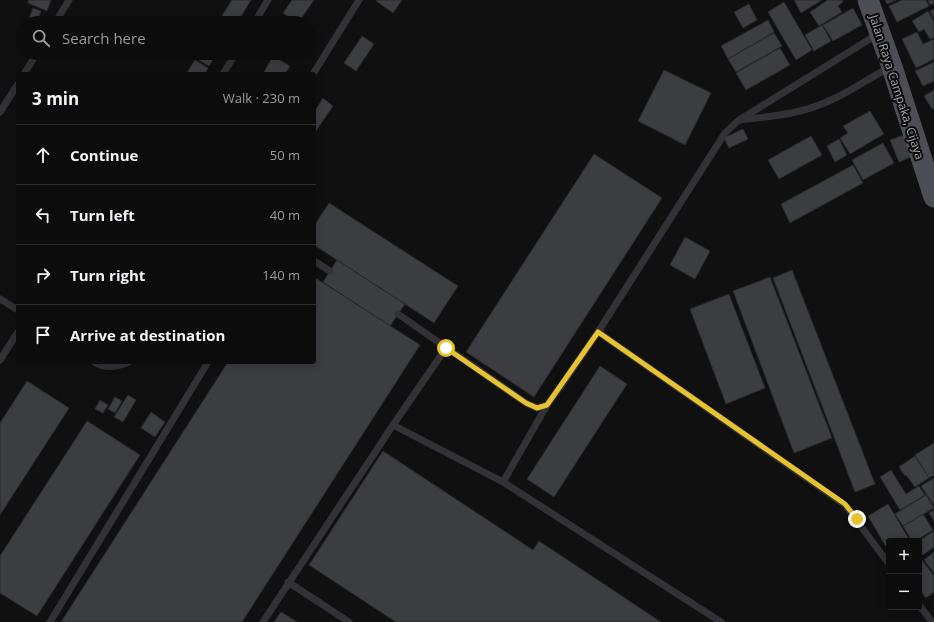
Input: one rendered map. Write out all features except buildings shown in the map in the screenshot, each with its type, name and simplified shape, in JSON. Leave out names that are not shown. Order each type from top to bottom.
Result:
[{"type":"main road","name":"Jalan Raya Campaka, Cijaya","points":[[868,0],[881,33],[934,198]]},
{"type":"lane","points":[[59,16],[69,0]]},
{"type":"lane","points":[[258,16],[268,0]]},
{"type":"lane","points":[[314,72],[359,0]]},
{"type":"lane","points":[[503,482],[547,405],[598,332],[725,133],[739,120],[881,33]]},
{"type":"lane","points":[[25,72],[33,60]]},
{"type":"lane","points":[[223,72],[231,60]]},
{"type":"lane","points":[[739,120],[790,114],[810,109],[832,100],[892,67]]},
{"type":"lane","points":[[0,112],[16,87]]},
{"type":"lane","points":[[316,262],[330,271]]},
{"type":"lane","points":[[0,299],[16,309]]},
{"type":"lane","points":[[398,314],[526,403],[537,408],[547,405]]},
{"type":"lane","points":[[598,332],[845,504],[886,560]]},
{"type":"lane","points":[[0,360],[16,335]]},
{"type":"lane","points":[[263,622],[288,582],[446,348]]},
{"type":"lane","points":[[98,364],[108,367],[124,364]]},
{"type":"lane","points":[[50,622],[207,364]]},
{"type":"lane","points":[[393,425],[503,482],[721,622]]},
{"type":"lane","points":[[288,582],[349,622]]},
{"type":"lane","points":[[922,609],[932,622]]},
{"type":"route","points":[[446,348],[526,403],[537,408],[547,405],[598,332],[845,504],[857,519]]}]
